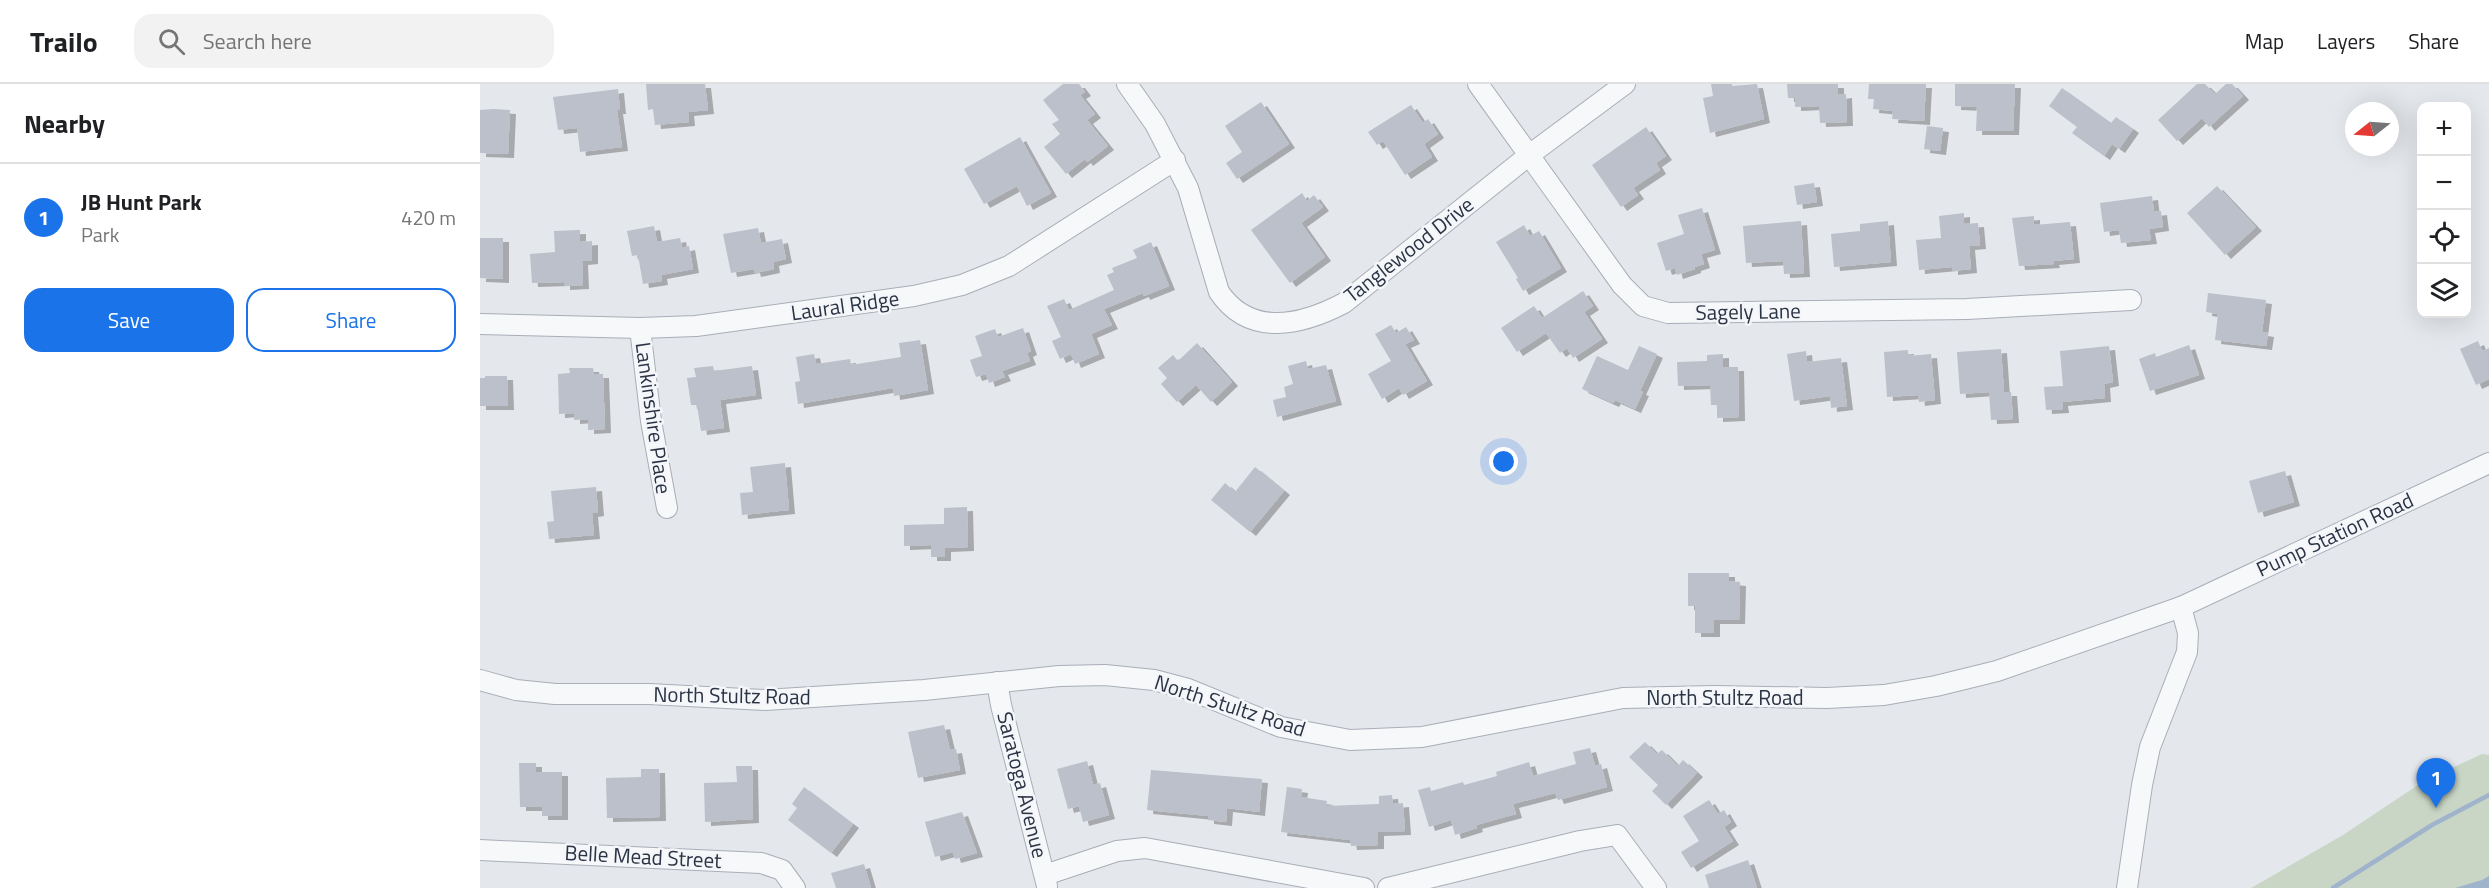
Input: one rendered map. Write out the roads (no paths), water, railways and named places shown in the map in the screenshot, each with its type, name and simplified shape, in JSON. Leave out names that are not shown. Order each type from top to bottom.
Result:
[{"type":"street","name":"Tanglewood Drive","points":[[1126,84],[1155,124],[1188,188],[1220,292],[1228,305],[1239,313],[1261,322],[1276,323],[1311,317],[1344,303],[1528,156],[1625,84]]},
{"type":"street","name":"Sagely Lane","points":[[1478,84],[1622,285],[1643,306],[1682,313],[1967,309],[2131,300]]},
{"type":"street","name":"Laural Ridge","points":[[480,324],[640,328],[696,326],[914,296],[962,285],[1019,260],[1174,160]]},
{"type":"street","name":"Lankinshire Place","points":[[640,328],[651,422],[667,508]]},
{"type":"street","name":"Pump Station Road","points":[[2181,607],[2489,463]]},
{"type":"street","name":"North Stultz Road","points":[[480,680],[516,690],[555,694],[649,694],[765,700],[840,696],[1082,675],[1154,680],[1188,689],[1281,727],[1350,740],[1411,737],[1623,698],[1715,696],[1815,699],[1884,695],[1936,686],[1997,671],[2181,607]]},
{"type":"street","points":[[2127,888],[2150,747],[2187,652],[2188,633],[2181,607]]},
{"type":"street","name":"Saratoga Avenue","points":[[997,682],[1046,881]]},
{"type":"street","points":[[1388,888],[1580,841],[1617,835],[1656,888]]},
{"type":"street","points":[[1046,881],[1117,851],[1145,848],[1364,888]]},
{"type":"street","name":"Belle Mead Street","points":[[480,850],[761,863],[782,870],[795,888]]},
{"type":"water","points":[[2489,876],[2489,888],[2455,888],[2482,880]]},
{"type":"waterway","points":[[2333,888],[2432,825],[2489,795]]},
{"type":"place","name":"JB Hunt Park","points":[[2436,808]]}]
